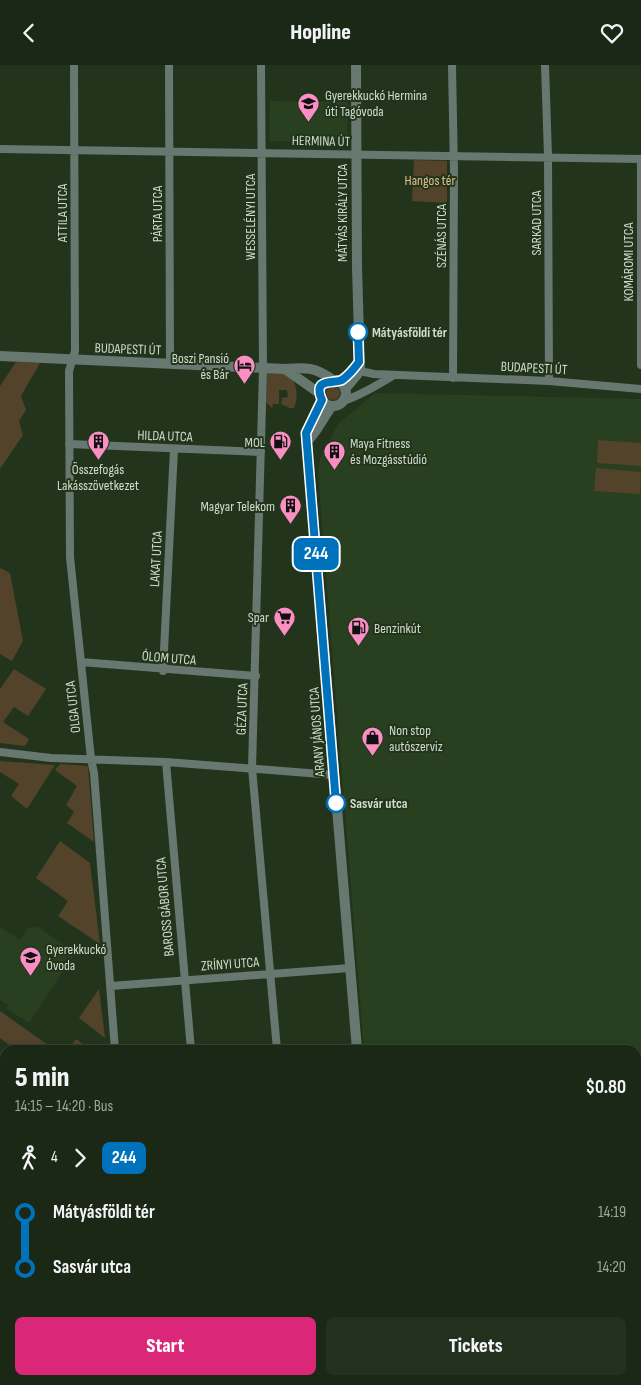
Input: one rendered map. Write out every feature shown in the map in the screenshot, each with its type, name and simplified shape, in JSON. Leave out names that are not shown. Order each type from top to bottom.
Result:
[{"type":"street","name":"ATTILA UTCA","points":[[72,360],[75,351],[74,65]]},
{"type":"street","name":"PÁRTA UTCA","points":[[170,65],[170,364]]},
{"type":"street","name":"WESSELÉNYI UTCA","points":[[261,65],[263,368]]},
{"type":"street","name":"MÁTYÁS KIRÁLY UTCA","points":[[356,65],[359,366]]},
{"type":"street","name":"SZÉNÁS UTCA","points":[[452,65],[453,378]]},
{"type":"street","name":"SARKAD UTCA","points":[[545,65],[548,156],[549,381]]},
{"type":"street","name":"HERMINA ÚT","points":[[0,149],[548,156],[641,159]]},
{"type":"street","name":"KOMÁROMI UTCA","points":[[641,159],[641,365]]},
{"type":"street","name":"BUDAPESTI ÚT","points":[[0,356],[316,369],[341,388]]},
{"type":"street","name":"OLGA UTCA","points":[[72,360],[69,371],[70,557],[80,662],[94,773],[115,1045]]},
{"type":"street","name":"BUDAPESTI ÚT","points":[[359,366],[396,374],[549,381],[641,389]]},
{"type":"street","points":[[307,441],[312,437],[332,406],[348,375],[359,366]]},
{"type":"street","name":"GÉZA UTCA","points":[[263,368],[252,768],[277,1045]]},
{"type":"street","points":[[285,369],[332,406]]},
{"type":"street","points":[[320,396],[322,385],[341,388],[363,395],[367,390],[396,374]]},
{"type":"street","name":"ARANY JÁNOS UTCA","points":[[320,396],[306,433],[357,1045]]},
{"type":"street","name":"HILDA UTCA","points":[[69,444],[261,452]]},
{"type":"street","name":"LAKAT UTCA","points":[[163,671],[174,449]]},
{"type":"street","name":"ÓLOM UTCA","points":[[80,662],[163,671],[256,677]]},
{"type":"street","points":[[0,752],[51,758],[166,762],[334,775]]},
{"type":"street","name":"BAROSS GÁBOR UTCA","points":[[166,762],[191,1045]]},
{"type":"street","name":"ZRÍNYI UTCA","points":[[111,987],[350,968]]},
{"type":"shaded area","name":"Gyerekkuckó Hermina úti Tagóvoda","points":[[270,101],[348,102],[347,142],[269,141]]},
{"type":"shaded area","points":[[375,393],[641,399],[641,1045],[364,1045],[318,474],[320,458],[338,424]]},
{"type":"shaded area","name":"Gyerekkuckó Óvoda","points":[[0,927],[20,940],[28,928],[38,927],[75,953],[29,1023],[6,1008],[8,1005],[0,1000]]},
{"type":"green space","name":"Hangos tér","points":[[414,160],[447,161],[447,203],[412,201]]},
{"type":"green space","points":[[16,362],[40,363],[21,396],[26,410],[19,421],[23,435],[0,469],[0,386]]},
{"type":"green space","points":[[286,372],[295,384],[296,398],[294,408],[281,404],[282,398],[288,397],[287,390],[279,390],[279,404],[273,404],[272,408],[266,402],[267,373]]},
{"type":"green space","points":[[330,386],[336,386],[340,393],[336,400],[330,400],[326,396],[326,390]]},
{"type":"green space","points":[[598,440],[641,443],[641,466],[597,463]]},
{"type":"green space","points":[[596,468],[641,472],[640,494],[594,491]]},
{"type":"green space","points":[[0,568],[10,573],[23,641],[12,661],[0,654]]},
{"type":"green space","points":[[14,669],[46,689],[28,716],[14,707],[3,722],[29,739],[25,746],[0,743],[0,689]]},
{"type":"green space","points":[[0,761],[55,765],[27,809],[11,796],[19,784],[0,772]]},
{"type":"green space","points":[[60,764],[88,766],[94,842],[67,823],[74,812],[66,805],[77,786],[55,770]]},
{"type":"green space","points":[[60,841],[90,863],[100,944],[58,916],[68,901],[36,878]]},
{"type":"green space","points":[[99,989],[105,1038],[79,1018]]},
{"type":"green space","points":[[0,1011],[48,1045],[9,1045],[0,1038]]},
{"type":"green space","points":[[76,1039],[84,1045],[72,1045]]},
{"type":"bus line","name":"244","points":[[336,803],[306,433],[322,400],[319,393],[322,385],[332,380],[339,381],[343,379],[359,362],[358,332]]},
{"type":"place","name":"Gyerekkuckó Hermina úti Tagóvoda","points":[[309,122]]},
{"type":"place","name":"Mátyásföldi tér","points":[[358,332]]},
{"type":"place","name":"Boszi Pansió és Bár","points":[[245,385]]},
{"type":"place","name":"Összefogás Lakásszövetkezet","points":[[98,460]]},
{"type":"place","name":"MOL","points":[[281,461]]},
{"type":"place","name":"Maya Fitness és Mozgásstúdió","points":[[334,470]]},
{"type":"place","name":"Magyar Telekom","points":[[291,525]]},
{"type":"place","name":"Spar","points":[[285,636]]},
{"type":"place","name":"Benzinkút","points":[[358,647]]},
{"type":"place","name":"Non stop autószerviz","points":[[373,757]]},
{"type":"place","name":"Sasvár utca","points":[[336,803]]},
{"type":"place","name":"Gyerekkuckó Óvoda","points":[[30,976]]}]
